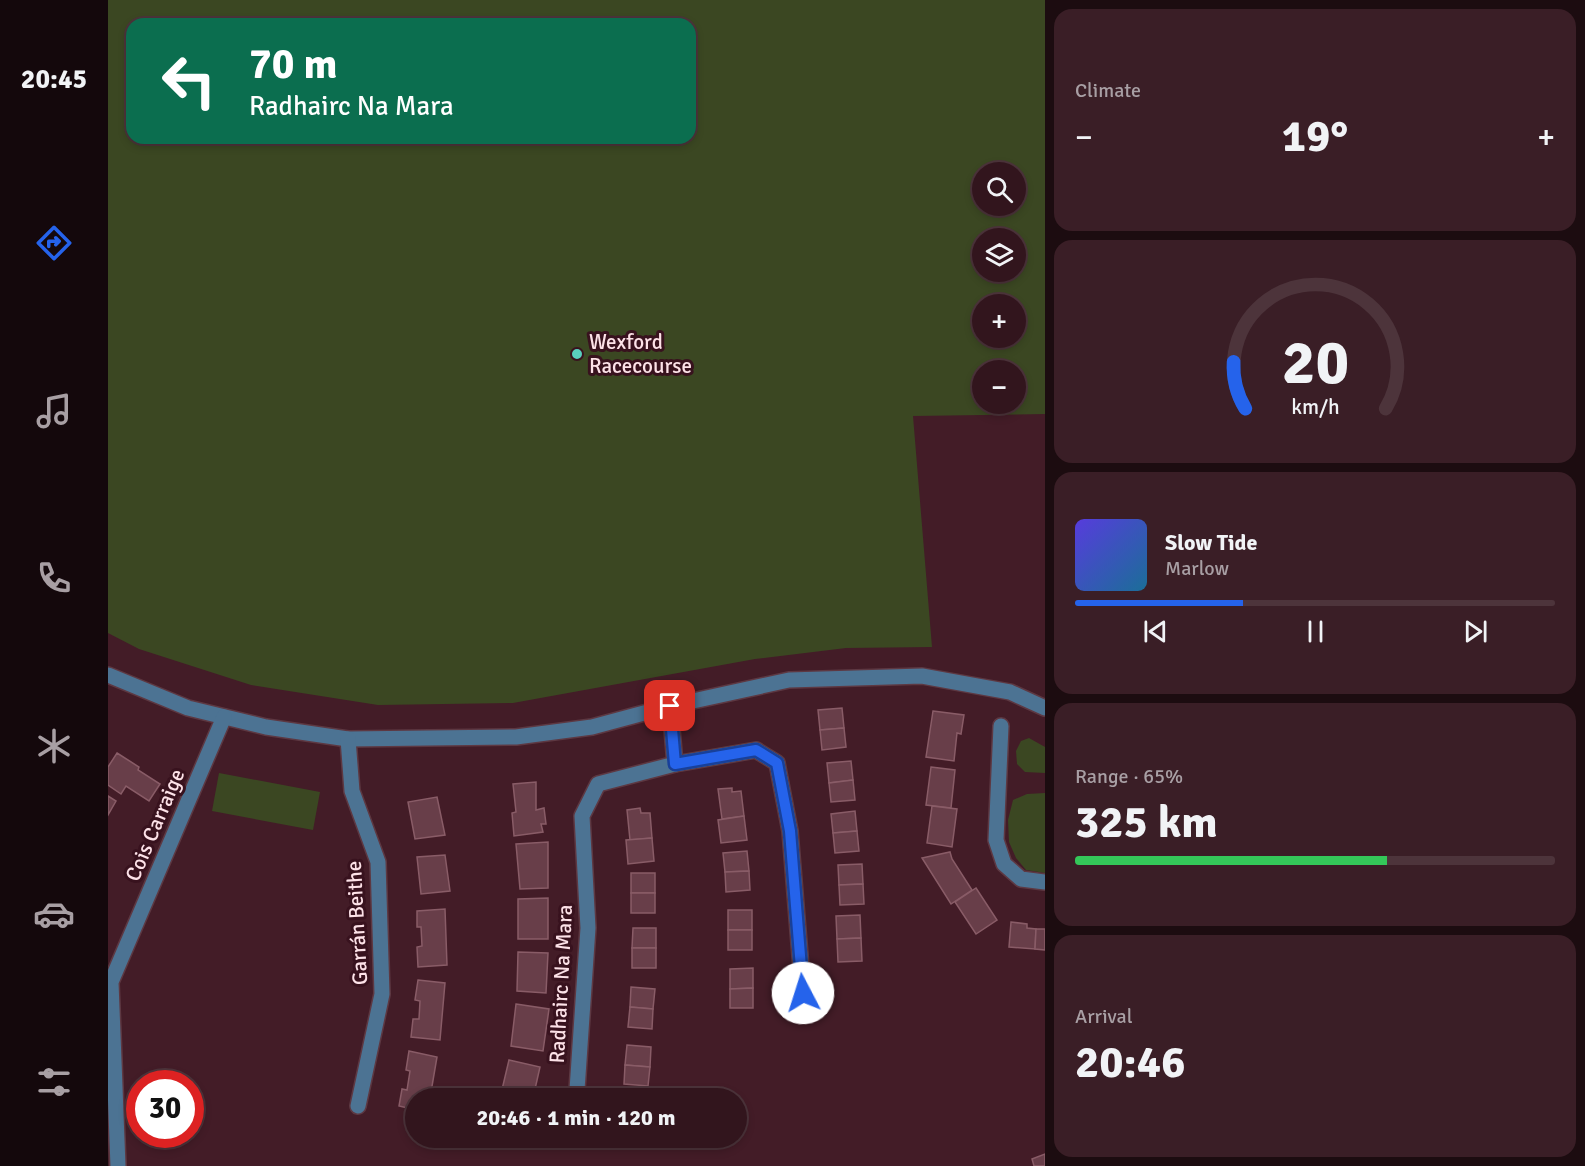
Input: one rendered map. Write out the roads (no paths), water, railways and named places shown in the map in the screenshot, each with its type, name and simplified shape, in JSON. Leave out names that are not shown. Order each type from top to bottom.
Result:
[{"type":"street","points":[[108,675],[188,708],[266,727],[348,739],[516,737],[592,727],[670,706],[789,680],[922,676],[1010,692],[1045,708]]},
{"type":"street","points":[[670,706],[675,764]]},
{"type":"street","name":"Cois Carraige","points":[[118,1166],[111,982],[224,717]]},
{"type":"street","points":[[1001,726],[996,840],[1004,864],[1021,879],[1045,882]]},
{"type":"street","name":"Garrán Beithe","points":[[348,739],[352,791],[378,862],[382,994],[358,1106]]},
{"type":"street","name":"Radhairc Na Mara","points":[[577,1088],[588,928],[582,816],[598,784],[675,764],[756,750],[777,763],[790,831],[803,993]]},
{"type":"place","name":"Wexford Racecourse","points":[[577,354]]}]
